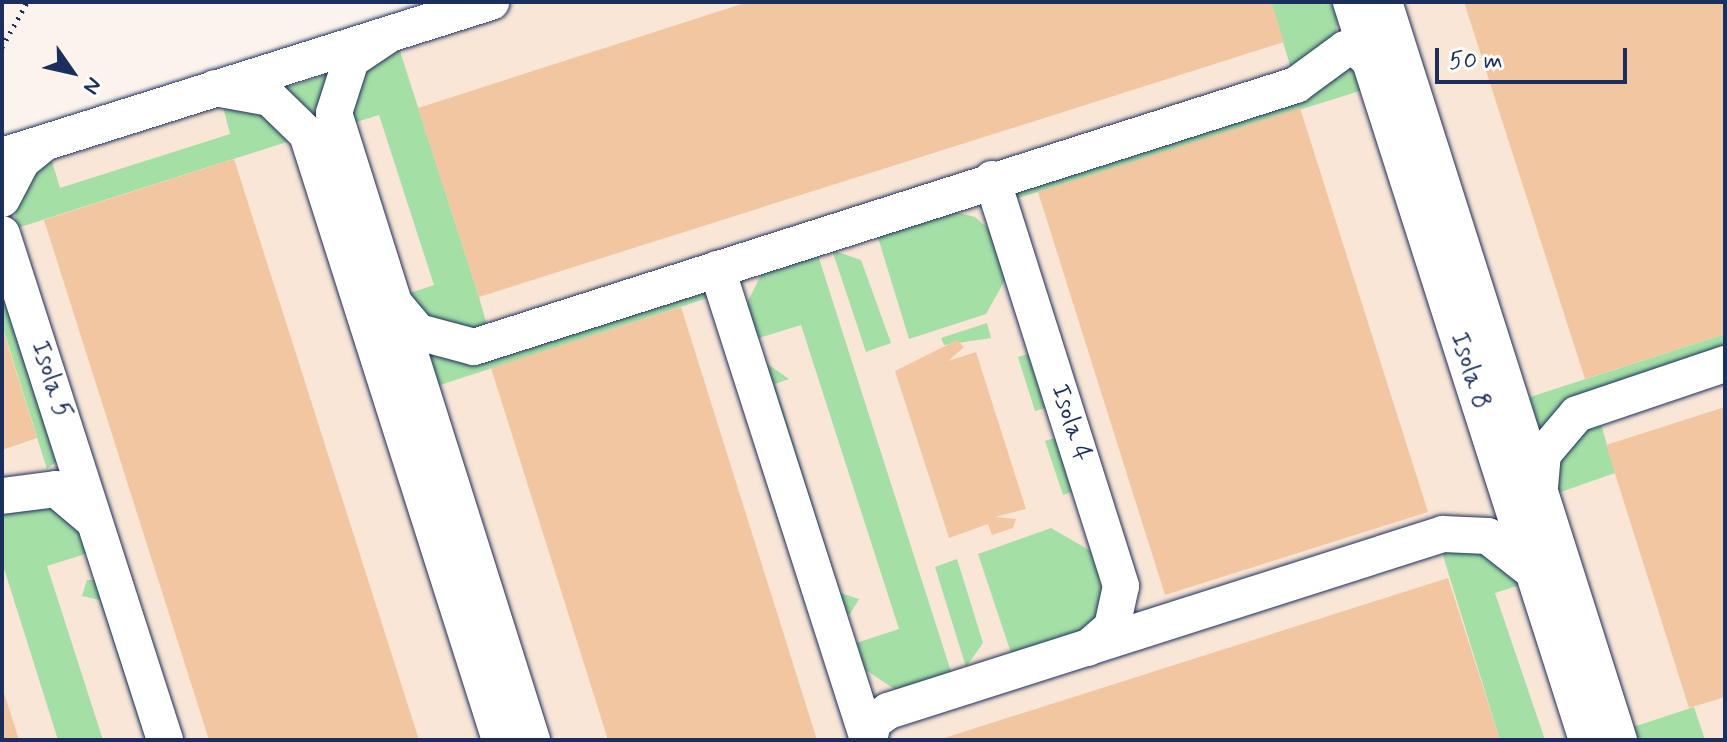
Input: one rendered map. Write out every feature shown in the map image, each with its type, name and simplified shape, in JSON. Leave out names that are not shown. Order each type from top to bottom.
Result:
[{"type":"lane","points":[[2,156],[491,2]]},
{"type":"lane","name":"Isola 8","points":[[1351,2],[1379,54],[1535,509],[1547,579],[1587,740]]},
{"type":"lane","name":"Isola 8","points":[[1379,54],[1384,2]]},
{"type":"lane","points":[[388,35],[351,60],[334,113],[398,365],[500,740]]},
{"type":"lane","points":[[215,88],[260,93],[300,121],[383,302],[418,332],[474,347],[992,179],[1296,85],[1345,49],[1356,48],[1379,54]]},
{"type":"lane","points":[[2,199],[22,161],[46,141]]},
{"type":"lane","name":"Isola 4","points":[[992,179],[1121,586],[1112,627],[1080,652]]},
{"type":"lane","name":"Isola 5","points":[[2,234],[165,740]]},
{"type":"lane","name":"Isola 4","points":[[717,269],[868,740]]},
{"type":"lane","name":"Isola 8","points":[[1535,509],[1543,454],[1577,414],[1725,364]]},
{"type":"lane","points":[[398,365],[532,740]]},
{"type":"lane","points":[[2,496],[56,489],[98,525]]},
{"type":"lane","name":"Isola 4","points":[[868,740],[881,714],[1459,531],[1504,544],[1547,579]]},
{"type":"lane","name":"Isola 8","points":[[1547,579],[1619,740]]},
{"type":"path","points":[[2,47],[27,2]]},
{"type":"shaded area","points":[[441,2],[1725,2],[1725,740],[2,740],[2,143]]},
{"type":"green space","points":[[1271,2],[1339,2],[1336,34],[1292,72]]},
{"type":"green space","points":[[399,48],[488,329],[446,333],[404,295],[434,285],[379,115],[350,124],[357,75]]},
{"type":"green space","points":[[1352,58],[1366,89],[1012,200],[1012,194]]},
{"type":"green space","points":[[325,75],[327,79],[326,129],[285,88]]},
{"type":"green space","points":[[245,100],[293,140],[14,229],[18,188],[51,158],[60,188],[230,134],[222,103]]},
{"type":"green space","points":[[948,210],[975,217],[996,235],[1009,273],[986,314],[909,339],[876,231]]},
{"type":"green space","points":[[816,249],[953,678],[896,690],[861,667],[850,645],[899,629],[801,325],[752,340],[747,303],[762,273]]},
{"type":"green space","points":[[832,250],[861,260],[891,343],[866,352]]},
{"type":"green space","points":[[2,271],[58,460],[47,469],[2,325]]},
{"type":"green space","points":[[700,287],[714,296],[434,387],[427,354],[450,359]]},
{"type":"green space","points":[[987,323],[991,338],[944,345],[941,338]]},
{"type":"green space","points":[[1725,334],[1725,352],[1540,428],[1524,399]]},
{"type":"green space","points":[[1028,354],[1045,408],[1035,411],[1018,357]]},
{"type":"green space","points":[[766,363],[789,379],[775,384],[840,593],[859,599],[850,614],[846,614]]},
{"type":"green space","points":[[1599,417],[1615,473],[1555,494],[1553,468]]},
{"type":"green space","points":[[1055,438],[1072,492],[1063,495],[1045,441]]},
{"type":"green space","points":[[26,501],[70,513],[95,551],[47,566],[103,740],[58,740],[2,562],[2,509]]},
{"type":"green space","points":[[1051,528],[1096,554],[1104,606],[1090,628],[1013,659],[978,554]]},
{"type":"green space","points":[[1471,543],[1523,584],[1495,593],[1545,740],[1500,740],[1440,546]]},
{"type":"green space","points":[[957,559],[983,643],[966,667],[935,567]]},
{"type":"green space","points":[[87,580],[96,580],[152,740],[145,740],[100,600],[82,596]]},
{"type":"green space","points":[[1694,707],[1705,740],[1635,740],[1630,728]]},
{"type":"building","points":[[748,2],[1271,2],[1284,42],[479,297],[418,108]]},
{"type":"building","points":[[1464,2],[1725,2],[1725,334],[1585,379]]},
{"type":"building","points":[[1300,108],[1428,512],[1165,595],[1038,192]]},
{"type":"building","points":[[234,159],[419,740],[209,740],[44,220]]},
{"type":"building","points":[[681,307],[817,740],[608,740],[491,368]]},
{"type":"building","points":[[2,327],[37,438],[2,450]]},
{"type":"building","points":[[957,340],[964,347],[948,361],[976,352],[1026,509],[995,517],[1016,519],[1013,528],[992,535],[988,524],[949,538],[895,371]]},
{"type":"building","points":[[1725,407],[1725,697],[1689,708],[1606,445]]},
{"type":"building","points":[[1448,578],[1500,740],[941,740],[941,739]]},
{"type":"building","points":[[3,690],[19,740],[2,740]]}]
